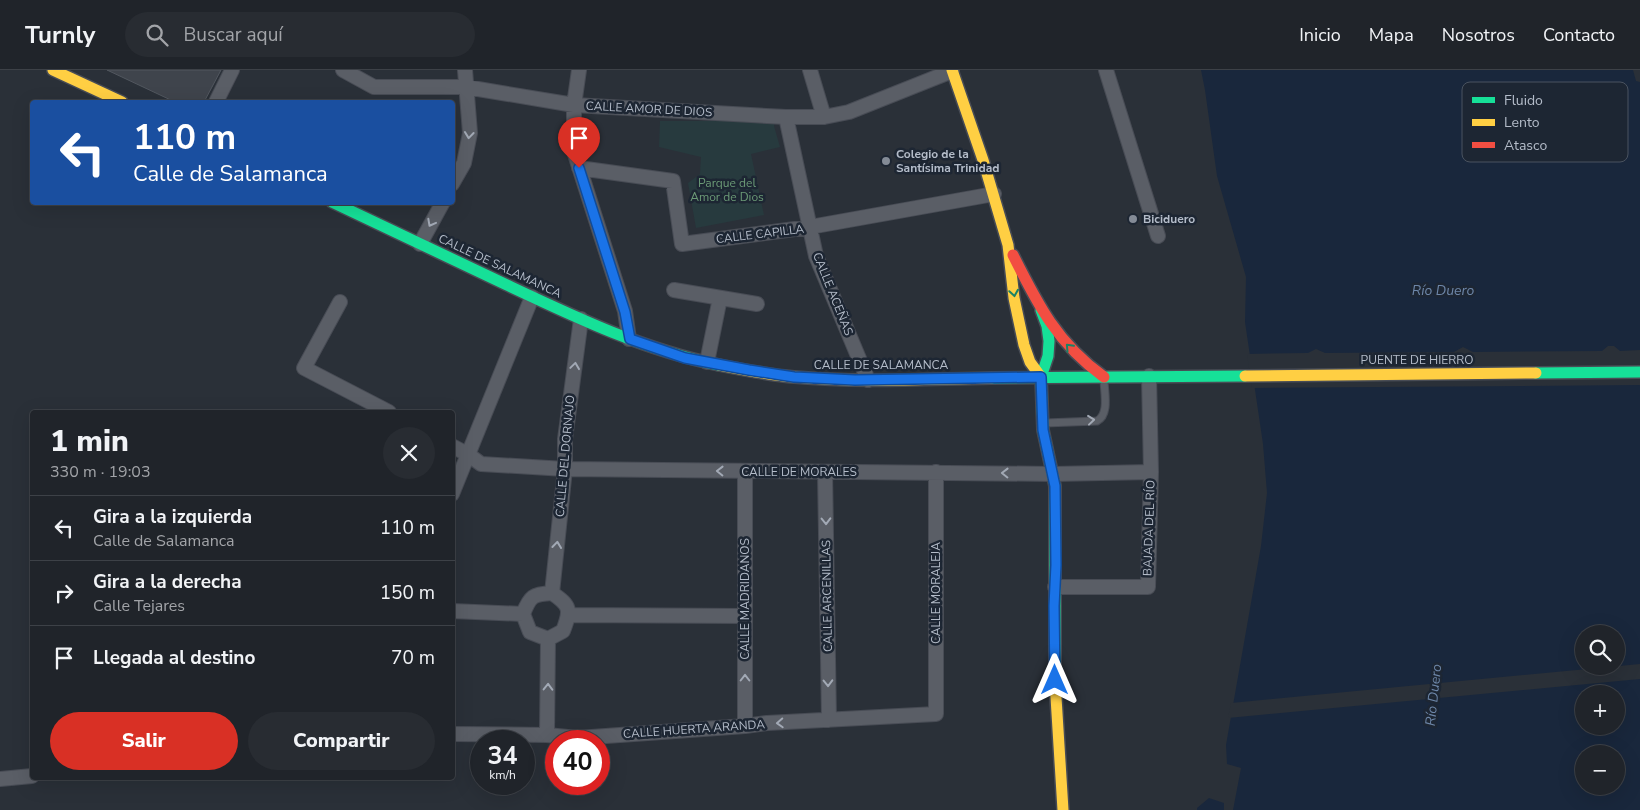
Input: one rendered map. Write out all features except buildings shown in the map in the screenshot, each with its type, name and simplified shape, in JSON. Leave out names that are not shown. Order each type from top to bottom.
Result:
[{"type":"main road","points":[[53,70],[118,100]]},
{"type":"main road","points":[[952,70],[994,194],[1008,245],[1014,298],[1024,345],[1030,362],[1041,377]]},
{"type":"main road","name":"CALLE DE SALAMANCA","points":[[338,205],[581,319],[630,339],[685,358],[794,377],[868,380],[1195,376]]},
{"type":"main road","points":[[1008,245],[1041,310],[1056,332],[1073,352],[1104,376]]},
{"type":"main road","points":[[1041,310],[1048,334],[1049,347],[1041,377],[1042,423],[1053,474],[1056,565],[1055,680],[1063,810]]},
{"type":"main road","name":"PUENTE DE HIERRO","points":[[1195,376],[1640,372]]},
{"type":"street","points":[[217,100],[232,70]]},
{"type":"street","name":"CALLE AMOR DE DIOS","points":[[343,70],[374,87],[466,87],[574,105],[786,116],[824,116],[849,112],[952,70]]},
{"type":"street","points":[[455,178],[464,162],[470,133],[465,70]]},
{"type":"street","points":[[579,70],[574,105],[574,151],[625,312],[630,339]]},
{"type":"street","points":[[810,70],[824,116]]},
{"type":"street","points":[[1106,70],[1158,236]]},
{"type":"street","name":"CALLE ACEÑAS","points":[[786,116],[816,256],[868,380]]},
{"type":"street","name":"CALLE CAPILLA","points":[[579,168],[673,181],[682,244],[810,227],[994,194]]},
{"type":"street","points":[[420,244],[440,205]]},
{"type":"street","points":[[674,290],[757,304]]},
{"type":"street","points":[[455,487],[532,297]]},
{"type":"street","points":[[708,362],[720,298]]},
{"type":"street","points":[[340,302],[304,368],[385,410]]},
{"type":"street","name":"CALLE DEL DORNAJO","points":[[552,594],[565,469],[565,439],[581,319]]},
{"type":"street","name":"BAJADA DEL RÍO","points":[[1055,587],[1148,587],[1151,472],[1149,376]]},
{"type":"street","name":"CALLE DE MORALES","points":[[455,448],[480,464],[565,469],[1053,474],[1151,472]]},
{"type":"street","name":"CALLE MADRIDANOS","points":[[745,472],[745,726]]},
{"type":"street","name":"CALLE ARCENILLAS","points":[[825,472],[829,720]]},
{"type":"street","name":"CALLE MORALEJA","points":[[936,472],[936,714]]},
{"type":"street","points":[[539,594],[552,594],[564,602],[569,615],[563,631],[548,639],[530,632],[523,614],[528,602],[539,594]]},
{"type":"street","points":[[455,611],[523,614]]},
{"type":"street","points":[[569,615],[745,616]]},
{"type":"street","points":[[547,730],[548,639]]},
{"type":"street","name":"CALLE HUERTA ARANDA","points":[[610,736],[767,723],[936,714]]},
{"type":"street","name":"CALLE HUERTA ARANDA","points":[[455,734],[545,735]]},
{"type":"street","points":[[0,779],[30,776]]},
{"type":"lane","points":[[1042,423],[1097,421],[1100,419],[1105,409],[1104,376]]},
{"type":"green space","name":"Parque del Amor de Dios","points":[[660,121],[775,121],[774,126],[780,147],[751,154],[764,215],[696,228],[688,183],[700,174],[701,157],[659,147]]},
{"type":"water","name":"Río Duero","points":[[1201,70],[1633,70],[1636,81],[1640,82],[1640,810],[1233,810],[1241,768],[1227,764],[1226,745],[1261,546],[1267,493],[1263,444],[1245,322],[1246,277],[1217,176]]},
{"type":"water","points":[[1209,798],[1224,803],[1224,810],[1197,810]]},
{"type":"pier","points":[[1608,346],[1614,346],[1620,351],[1640,350],[1640,385],[1252,388],[1247,354],[1308,353],[1316,349],[1325,353],[1454,352],[1463,347],[1473,352],[1602,351]]},
{"type":"pier","points":[[1640,664],[1640,679],[1228,718],[1231,703],[1575,670],[1575,675],[1625,675],[1625,665]]},
{"type":"traffic: fast","points":[[338,205],[611,332],[664,351],[719,365]]},
{"type":"traffic: fast","points":[[1041,310],[1047,326],[1049,341],[1048,356],[1041,377],[1043,430],[1055,486],[1055,681]]},
{"type":"traffic: fast","points":[[1536,373],[1640,372]]},
{"type":"traffic: fast","points":[[992,378],[1245,376]]},
{"type":"traffic: slow","points":[[53,70],[118,100]]},
{"type":"traffic: slow","points":[[952,70],[983,160],[1008,245],[1014,298],[1024,345],[1030,362],[1041,377]]},
{"type":"traffic: slow","points":[[719,365],[775,375],[819,379],[992,378]]},
{"type":"traffic: slow","points":[[1245,376],[1536,373]]},
{"type":"traffic: slow","points":[[1055,681],[1063,810]]},
{"type":"traffic: jam","points":[[1013,255],[1040,307],[1061,337],[1073,351],[1104,377]]},
{"type":"place","name":"Colegio de la Santísima Trinidad","points":[[886,161]]},
{"type":"place","name":"Biciduero","points":[[1133,219]]},
{"type":"route","points":[[579,168],[625,312],[630,339],[685,358],[794,377],[855,380],[1041,377],[1044,439],[1055,486],[1055,680]]}]
